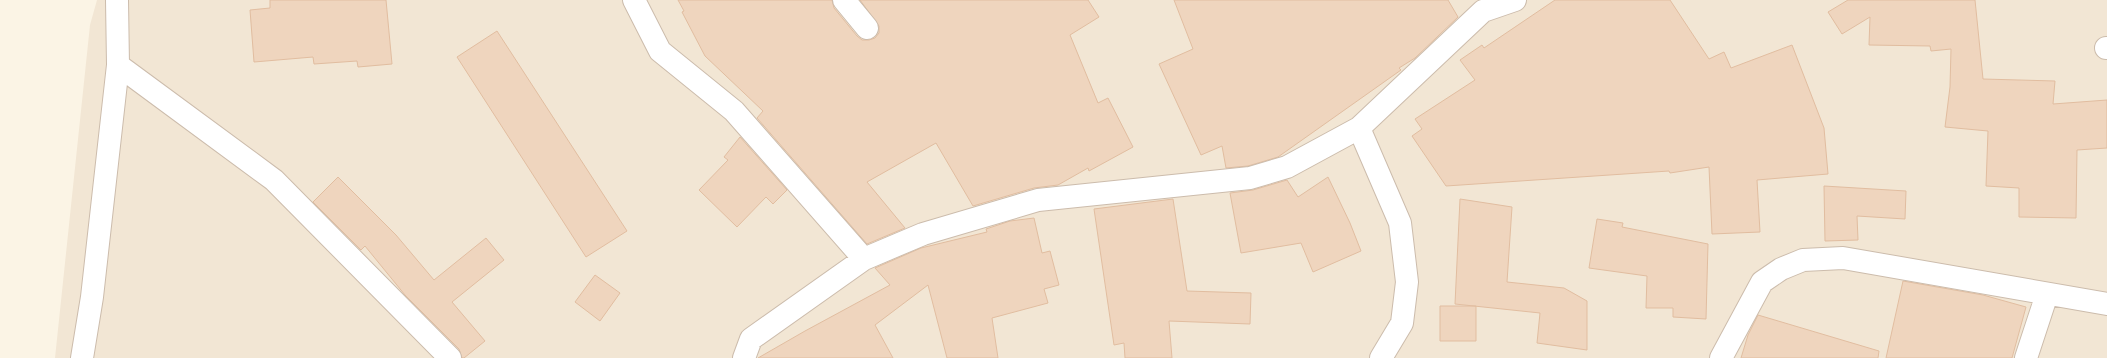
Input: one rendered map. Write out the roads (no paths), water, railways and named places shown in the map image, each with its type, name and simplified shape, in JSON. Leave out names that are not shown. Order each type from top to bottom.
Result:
[{"type":"street","points":[[82,358],[92,298],[118,65],[117,0]]},
{"type":"street","points":[[634,0],[660,51],[734,111],[864,259]]},
{"type":"street","points":[[844,0],[867,28]]},
{"type":"street","points":[[744,358],[751,339],[864,259],[923,234],[1038,200],[1250,178],[1287,167],[1359,128],[1479,6],[1515,0]]},
{"type":"street","points":[[118,65],[274,180],[450,358]]},
{"type":"street","points":[[1359,128],[1400,223],[1407,282],[1402,323],[1381,358]]},
{"type":"street","points":[[1721,358],[1762,282],[1781,269],[1803,260],[1843,258],[2107,304]]},
{"type":"street","points":[[2026,358],[2047,294]]}]
